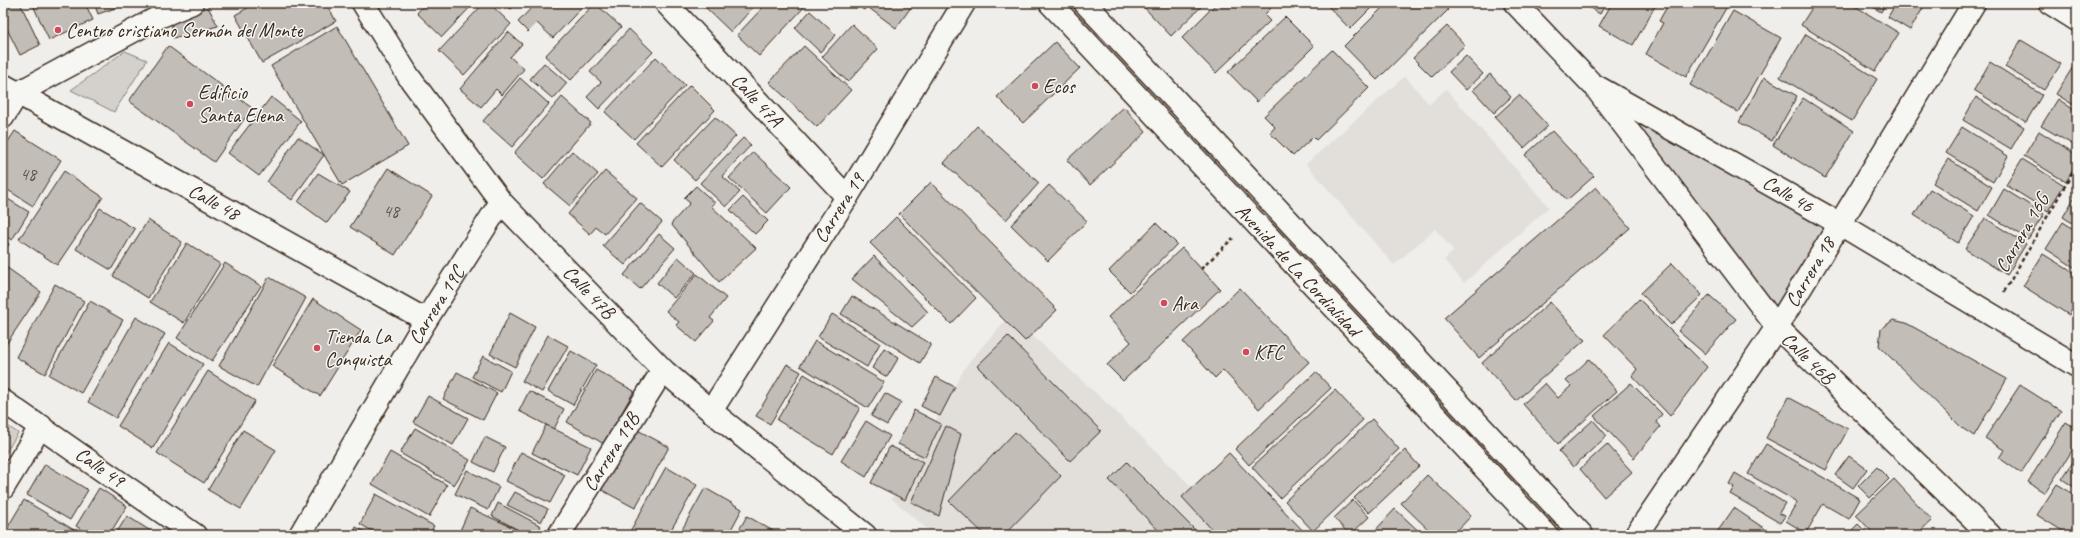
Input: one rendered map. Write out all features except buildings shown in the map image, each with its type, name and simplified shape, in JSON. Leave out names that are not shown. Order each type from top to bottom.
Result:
[{"type":"street","points":[[3,118],[10,89],[161,16],[192,3]]},
{"type":"street","name":"Calle 47B","points":[[363,3],[409,77],[501,202],[663,370],[711,411],[865,535]]},
{"type":"street","name":"Calle 47A","points":[[666,3],[847,197]]},
{"type":"street","name":"Carrera 19","points":[[711,411],[847,197],[964,3]]},
{"type":"street","name":"Avenida de La Cordialidad","points":[[1050,3],[1547,535]]},
{"type":"street","name":"Avenida de La Cordialidad","points":[[1085,3],[1582,535]]},
{"type":"street","name":"Calle 46","points":[[1515,3],[1592,84],[1840,224],[2077,366]]},
{"type":"street","name":"Carrera 18","points":[[1636,535],[1777,327],[1974,3]]},
{"type":"street","points":[[2050,3],[2077,20]]},
{"type":"street","name":"Calle 46B","points":[[1592,84],[1777,327],[1990,535]]},
{"type":"street","name":"Calle 48","points":[[10,89],[426,320]]},
{"type":"street","name":"Carrera 19C","points":[[300,535],[426,320],[501,202]]},
{"type":"street","name":"Carrera 19B","points":[[559,535],[663,370]]},
{"type":"street","name":"Calle 49","points":[[3,401],[41,426],[195,535]]},
{"type":"street","points":[[3,488],[41,426]]},
{"type":"path","name":"Carrera 16G","points":[[1991,315],[2077,165]]},
{"type":"path","points":[[1201,268],[1237,234]]},
{"type":"shaded area","points":[[125,51],[147,60],[114,112],[71,90]]},
{"type":"shaded area","points":[[1405,76],[1429,104],[1446,89],[1549,207],[1464,283],[1444,260],[1454,251],[1435,229],[1394,265],[1306,164]]},
{"type":"shaded area","points":[[1610,97],[1831,226],[1778,317]]},
{"type":"shaded area","points":[[1010,315],[1110,406],[1189,484],[1237,535],[934,535],[892,499],[967,364]]},
{"type":"shaded area","points":[[3,423],[18,433],[3,457]]},
{"type":"place","name":"Centro cristiano Sermón del Monte","points":[[58,30]]},
{"type":"place","name":"Ecos","points":[[1035,86]]},
{"type":"place","name":"Edificio Santa Elena","points":[[190,104]]},
{"type":"place","name":"Ara","points":[[1164,303]]},
{"type":"place","name":"Tienda La Conquista","points":[[317,348]]},
{"type":"place","name":"KFC","points":[[1246,352]]}]
